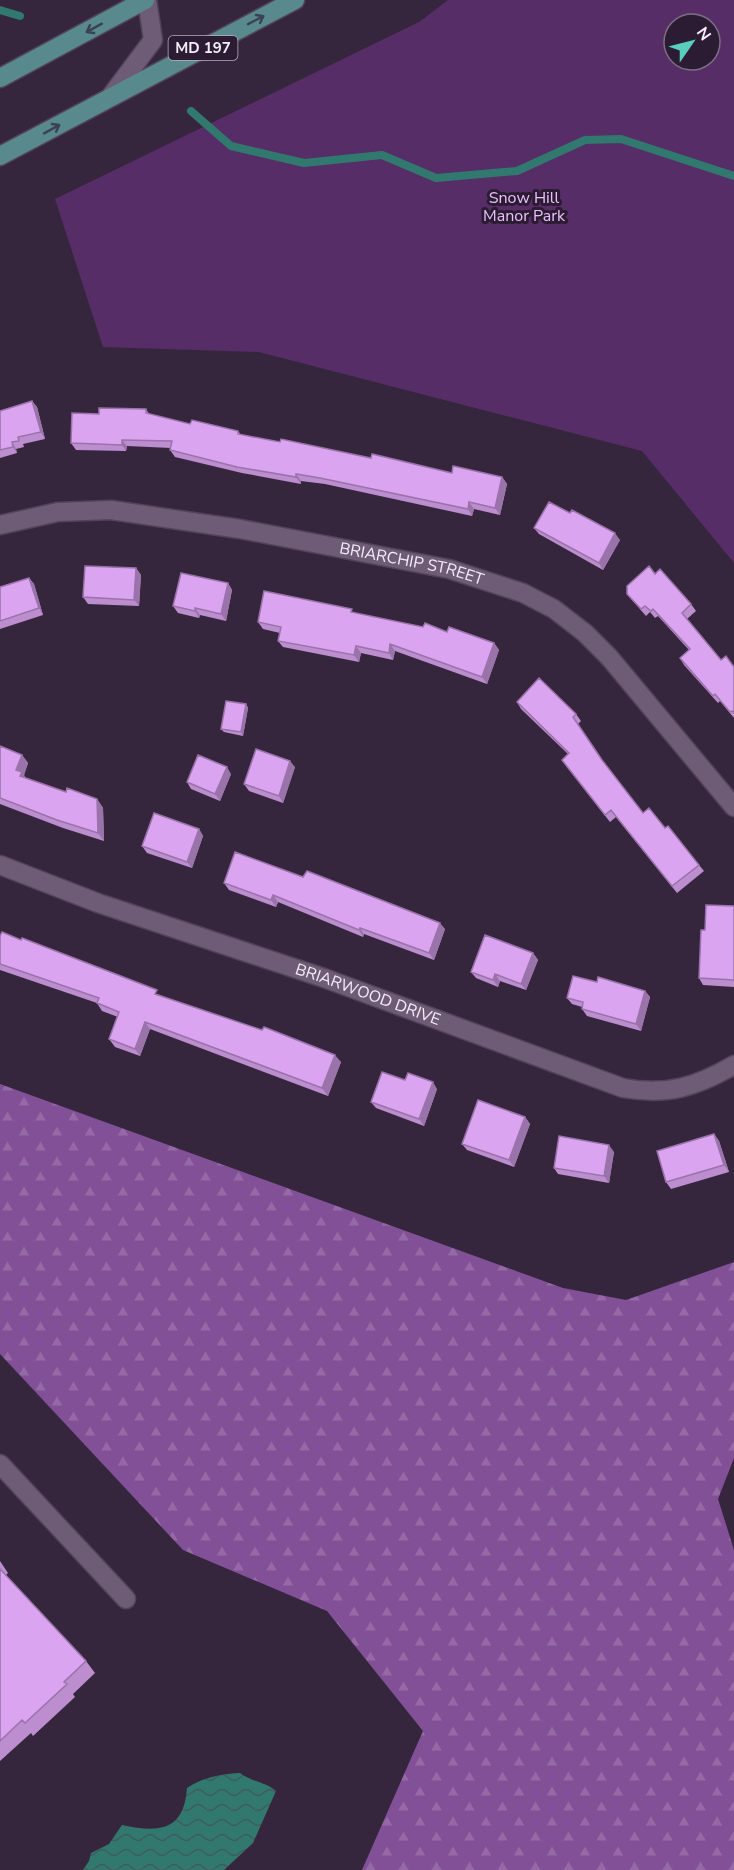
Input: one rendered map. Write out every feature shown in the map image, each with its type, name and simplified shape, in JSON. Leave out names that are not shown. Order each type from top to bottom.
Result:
[{"type":"main road","points":[[0,78],[146,0]]},
{"type":"main road","name":"MD 197","points":[[0,156],[295,0]]},
{"type":"street","points":[[111,96],[153,40],[146,0]]},
{"type":"street","name":"BRIARCHIP STREET","points":[[0,525],[58,512],[111,510],[240,529],[449,569],[523,593],[554,609],[585,633],[609,657],[734,807]]},
{"type":"street","name":"BRIARWOOD DRIVE","points":[[0,865],[98,903],[324,978],[623,1088],[652,1092],[673,1090],[704,1080],[734,1065]]},
{"type":"street","points":[[0,1464],[126,1599]]},
{"type":"green space","name":"Snow Hill Manor Park","points":[[448,0],[734,0],[734,563],[642,451],[259,352],[103,347],[55,199],[419,22]]},
{"type":"green space","points":[[0,1084],[563,1288],[626,1300],[734,1262],[734,1458],[718,1499],[734,1550],[734,1870],[362,1870],[423,1731],[327,1611],[183,1550],[0,1354]]},
{"type":"water","points":[[240,1773],[276,1791],[253,1843],[224,1870],[83,1870],[91,1853],[109,1844],[122,1825],[147,1829],[167,1826],[181,1813],[187,1788],[213,1777]]},
{"type":"building","points":[[32,401],[41,432],[18,437],[19,441],[12,442],[13,447],[0,450],[0,411]]},
{"type":"building","points":[[99,408],[146,409],[146,413],[190,424],[192,420],[238,431],[238,434],[280,442],[281,439],[371,458],[372,454],[452,473],[453,466],[502,477],[495,508],[469,502],[468,509],[320,478],[296,474],[296,477],[237,467],[170,450],[172,441],[122,440],[122,445],[71,443],[72,413],[99,414]]},
{"type":"building","points":[[549,502],[570,513],[572,510],[615,533],[599,563],[534,528]]},
{"type":"building","points":[[85,566],[136,568],[134,600],[83,597]]},
{"type":"building","points":[[649,566],[655,574],[660,569],[691,604],[682,613],[721,660],[726,656],[734,667],[734,713],[730,712],[715,694],[713,696],[680,658],[690,649],[653,609],[651,611],[645,606],[641,609],[627,594],[627,586]]},
{"type":"building","points":[[181,573],[228,583],[221,614],[173,606]]},
{"type":"building","points":[[29,578],[39,608],[0,621],[0,587]]},
{"type":"building","points":[[264,591],[352,609],[351,612],[423,627],[425,623],[447,632],[449,627],[494,643],[482,677],[390,644],[389,653],[356,646],[354,655],[278,641],[281,627],[258,622]]},
{"type":"building","points":[[539,678],[576,714],[573,717],[602,760],[643,813],[649,808],[665,828],[668,826],[699,865],[672,886],[611,810],[605,815],[562,760],[569,753],[517,702]]},
{"type":"building","points":[[226,701],[246,704],[241,732],[221,729]]},
{"type":"building","points":[[0,746],[22,755],[16,770],[22,772],[20,776],[66,792],[67,788],[97,799],[98,833],[0,798]]},
{"type":"building","points":[[256,749],[290,761],[279,796],[244,784]]},
{"type":"building","points":[[198,755],[227,767],[215,794],[187,782]]},
{"type":"building","points":[[154,813],[199,829],[187,862],[142,846]]},
{"type":"building","points":[[235,852],[303,877],[307,871],[440,923],[429,953],[360,928],[359,930],[273,895],[271,900],[224,883]]},
{"type":"building","points":[[706,905],[734,906],[734,980],[699,978],[701,930],[705,930]]},
{"type":"building","points":[[2,932],[157,990],[155,994],[262,1030],[264,1027],[335,1055],[322,1088],[145,1022],[135,1049],[109,1039],[119,1012],[97,1003],[99,998],[0,964]]},
{"type":"building","points":[[485,935],[533,953],[521,984],[495,974],[493,980],[471,972]]},
{"type":"building","points":[[573,976],[597,982],[598,977],[645,991],[636,1024],[582,1009],[583,1002],[567,998]]},
{"type":"building","points":[[382,1072],[405,1080],[408,1073],[433,1082],[419,1119],[371,1102]]},
{"type":"building","points":[[478,1100],[525,1117],[509,1160],[462,1144]]},
{"type":"building","points":[[714,1134],[724,1165],[666,1182],[657,1151]]},
{"type":"building","points":[[559,1136],[609,1145],[604,1176],[554,1168]]},
{"type":"building","points":[[0,1569],[86,1661],[64,1682],[67,1684],[25,1723],[22,1720],[0,1741]]},
{"type":"waterway","points":[[0,10],[20,16]]},
{"type":"waterway","points":[[191,111],[231,146],[304,163],[382,155],[436,178],[517,171],[585,140],[621,139],[734,176]]}]
